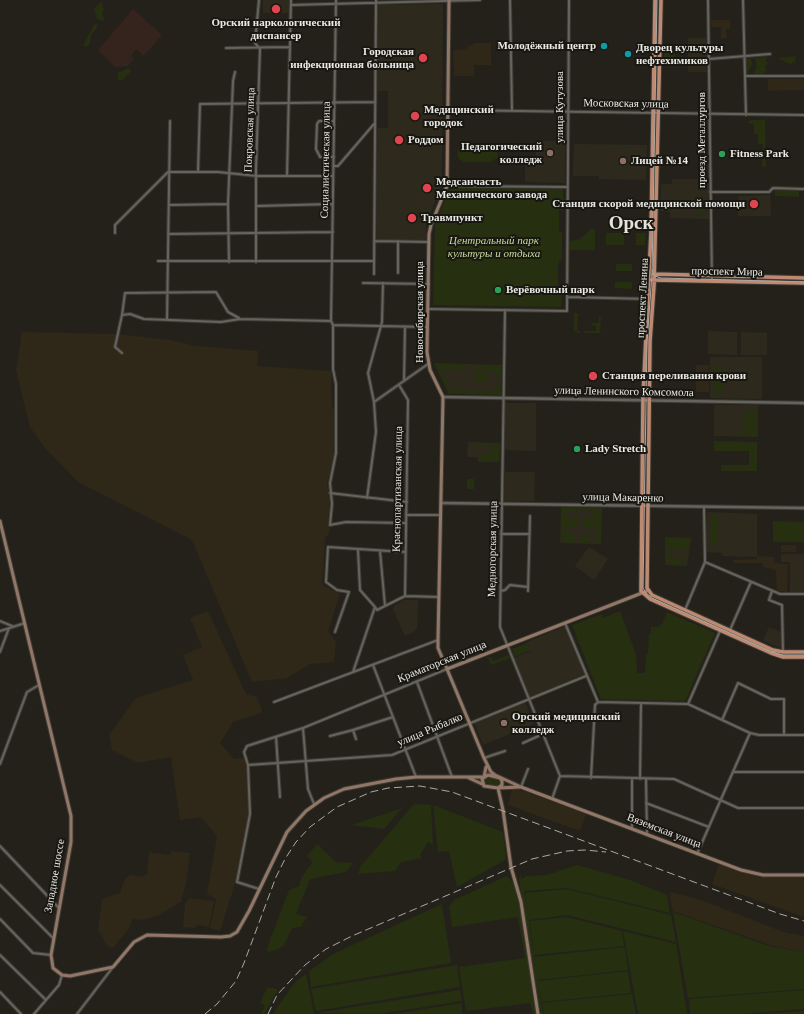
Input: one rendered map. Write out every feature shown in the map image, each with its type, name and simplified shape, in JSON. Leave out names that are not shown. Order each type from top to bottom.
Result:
[{"type":"main road","name":"Новосибирская улица","points":[[449,0],[447,186],[431,225],[429,242],[428,364],[443,397],[438,648],[484,758]]},
{"type":"main road","name":"проспект Ленина","points":[[647,591],[646,554],[650,341],[654,280],[653,212],[651,198],[655,0]]},
{"type":"main road","name":"проспект Ленина","points":[[653,212],[656,198],[661,0]]},
{"type":"main road","name":"проспект Ленина","points":[[642,593],[641,507],[645,318],[648,299],[653,232]]},
{"type":"main road","name":"проспект Мира","points":[[649,274],[804,278]]},
{"type":"main road","name":"проспект Мира","points":[[649,280],[804,283]]},
{"type":"main road","name":"Западное шоссе","points":[[0,521],[71,816],[71,842],[58,907],[51,955],[53,968],[62,975]]},
{"type":"main road","name":"Краматорская улица","points":[[447,669],[647,591]]},
{"type":"main road","points":[[647,591],[659,600]]},
{"type":"main road","points":[[642,593],[772,651],[783,654],[804,652]]},
{"type":"main road","points":[[795,654],[804,657]]},
{"type":"main road","points":[[484,758],[486,769],[482,781],[484,786]]},
{"type":"main road","points":[[484,758],[491,772],[503,783],[498,788]]},
{"type":"main road","points":[[62,975],[70,976],[113,967],[134,942],[147,935],[230,936],[237,932],[249,912],[287,832],[295,821],[314,804],[324,798],[344,790],[416,777],[499,778]]},
{"type":"main road","points":[[464,777],[474,780],[484,786],[498,788],[521,787]]},
{"type":"main road","name":"Вяземская улица","points":[[499,778],[741,870],[763,875],[804,875]]},
{"type":"main road","points":[[498,788],[504,810],[512,867],[522,902],[538,1014]]},
{"type":"street","name":"Покровская улица","points":[[256,262],[259,47],[255,43],[259,0]]},
{"type":"street","points":[[287,176],[291,0]]},
{"type":"street","points":[[291,5],[336,2],[480,0]]},
{"type":"street","points":[[510,0],[512,111]]},
{"type":"street","name":"улица Кутузова","points":[[506,310],[567,311],[569,0]]},
{"type":"street","name":"проезд Металлургов","points":[[708,0],[712,281]]},
{"type":"street","points":[[743,0],[746,115]]},
{"type":"street","points":[[374,274],[376,1]]},
{"type":"street","name":"Социалистическая улица","points":[[331,321],[336,2]]},
{"type":"street","points":[[655,18],[660,18]]},
{"type":"street","points":[[655,24],[660,24]]},
{"type":"street","points":[[654,36],[660,36]]},
{"type":"street","points":[[654,46],[660,46]]},
{"type":"street","points":[[226,48],[289,47]]},
{"type":"street","points":[[709,59],[745,58],[770,54]]},
{"type":"street","points":[[654,63],[659,63]]},
{"type":"street","points":[[229,262],[228,204],[232,104],[235,72]]},
{"type":"street","points":[[654,72],[659,72]]},
{"type":"street","points":[[745,76],[804,76]]},
{"type":"street","points":[[198,172],[200,104],[375,102]]},
{"type":"street","name":"Московская улица","points":[[448,110],[804,115]]},
{"type":"street","points":[[167,320],[168,172],[170,121]]},
{"type":"street","points":[[334,121],[319,121],[317,124],[316,149],[320,157],[334,157]]},
{"type":"street","points":[[334,166],[338,166],[375,123]]},
{"type":"street","points":[[652,162],[657,162]]},
{"type":"street","points":[[115,233],[115,225],[168,172],[198,172],[257,176],[333,176]]},
{"type":"street","points":[[447,186],[568,187]]},
{"type":"street","points":[[710,192],[768,192],[773,188],[804,189]]},
{"type":"street","points":[[651,198],[656,198]]},
{"type":"street","points":[[168,205],[228,204]]},
{"type":"street","points":[[257,206],[333,204]]},
{"type":"street","points":[[168,234],[333,232]]},
{"type":"street","points":[[374,241],[429,242]]},
{"type":"street","points":[[398,241],[398,273]]},
{"type":"street","points":[[158,261],[374,261]]},
{"type":"street","points":[[695,275],[695,280]]},
{"type":"street","points":[[720,276],[720,281]]},
{"type":"street","points":[[757,277],[757,282]]},
{"type":"street","points":[[781,282],[782,277]]},
{"type":"street","points":[[363,283],[429,284]]},
{"type":"street","points":[[367,498],[376,442],[374,402],[368,372],[382,322],[383,283]]},
{"type":"street","points":[[122,353],[115,347],[125,293],[216,292],[228,312],[240,319]]},
{"type":"street","points":[[567,297],[648,299]]},
{"type":"street","points":[[647,306],[653,306]]},
{"type":"street","points":[[428,309],[506,310]]},
{"type":"street","name":"Медногорская улица","points":[[506,310],[500,627],[560,776]]},
{"type":"street","points":[[122,315],[130,314],[144,319],[221,322],[240,319],[331,321],[333,325],[333,369],[336,384],[336,453],[330,483],[332,504],[330,525],[346,522],[406,523]]},
{"type":"street","points":[[645,318],[651,319]]},
{"type":"street","points":[[333,325],[428,327]]},
{"type":"street","points":[[404,382],[405,327]]},
{"type":"street","points":[[645,341],[650,341]]},
{"type":"street","points":[[644,352],[650,352]]},
{"type":"street","points":[[374,402],[428,364]]},
{"type":"street","points":[[644,368],[650,369]]},
{"type":"street","points":[[644,374],[650,374]]},
{"type":"street","name":"Краснопартизанская улица","points":[[399,385],[408,400],[405,552],[406,596]]},
{"type":"street","name":"улица Ленинского Комсомола","points":[[443,397],[804,403]]},
{"type":"street","points":[[642,453],[648,452]]},
{"type":"street","points":[[330,493],[407,502]]},
{"type":"street","name":"улица Макаренко","points":[[441,503],[641,507],[804,508]]},
{"type":"street","points":[[684,612],[705,562],[704,507]]},
{"type":"street","points":[[406,515],[441,516]]},
{"type":"street","points":[[528,591],[530,516]]},
{"type":"street","points":[[641,533],[647,532]]},
{"type":"street","points":[[501,534],[529,534]]},
{"type":"street","points":[[335,632],[348,592],[337,590],[326,582],[328,547],[405,552]]},
{"type":"street","points":[[358,550],[360,590],[377,610],[406,596],[439,597]]},
{"type":"street","points":[[380,551],[385,606]]},
{"type":"street","points":[[641,555],[646,554]]},
{"type":"street","points":[[705,562],[780,594],[804,594]]},
{"type":"street","points":[[730,633],[751,582]]},
{"type":"street","points":[[501,591],[506,590],[510,585],[528,587]]},
{"type":"street","points":[[772,591],[769,600],[782,605],[783,654]]},
{"type":"street","points":[[353,672],[375,607]]},
{"type":"street","points":[[0,621],[13,626]]},
{"type":"street","points":[[0,630],[25,623]]},
{"type":"street","points":[[565,623],[598,702]]},
{"type":"street","points":[[0,652],[9,628]]},
{"type":"street","points":[[688,704],[721,628]]},
{"type":"street","points":[[274,702],[438,640]]},
{"type":"street","points":[[804,652],[804,657]]},
{"type":"street","points":[[373,665],[407,750],[416,777]]},
{"type":"street","name":"Краматорская улица","points":[[248,765],[244,752],[247,746],[303,728],[447,669]]},
{"type":"street","name":"улица Рыбалко","points":[[248,765],[392,755],[586,676]]},
{"type":"street","points":[[417,682],[452,777]]},
{"type":"street","points":[[722,720],[738,683],[771,698],[784,699],[784,736]]},
{"type":"street","points":[[0,764],[27,692],[39,684]]},
{"type":"street","points":[[598,702],[688,704],[750,733],[759,735],[784,736],[804,735]]},
{"type":"street","points":[[591,778],[595,705],[598,702]]},
{"type":"street","points":[[640,779],[641,703]]},
{"type":"street","points":[[330,736],[393,717]]},
{"type":"street","points":[[303,728],[308,789],[314,804]]},
{"type":"street","points":[[353,730],[356,739]]},
{"type":"street","points":[[697,854],[750,733]]},
{"type":"street","points":[[522,743],[543,734]]},
{"type":"street","points":[[276,737],[280,798]]},
{"type":"street","points":[[484,758],[505,751]]},
{"type":"street","points":[[248,765],[250,814],[237,882],[259,889]]},
{"type":"street","points":[[521,787],[528,769]]},
{"type":"street","points":[[733,772],[804,772]]},
{"type":"street","points":[[552,799],[560,776],[646,779],[674,780],[744,809],[804,808]]},
{"type":"street","points":[[632,779],[632,829]]},
{"type":"street","points":[[646,779],[647,834]]},
{"type":"street","points":[[646,803],[709,827]]},
{"type":"street","points":[[0,846],[58,907]]},
{"type":"street","points":[[0,885],[53,938]]},
{"type":"street","points":[[0,919],[33,953],[51,955]]},
{"type":"street","points":[[0,955],[46,1000]]},
{"type":"street","points":[[77,1014],[113,967]]},
{"type":"street","points":[[34,1014],[59,985],[62,975]]},
{"type":"street","points":[[0,992],[21,1014]]},
{"type":"shaded area","name":"Орский наркологический диспансер","points":[[263,0],[290,0],[289,13],[263,13]]},
{"type":"shaded area","name":"Медицинский городок","points":[[443,4],[442,183],[426,226],[426,240],[377,240],[377,128],[388,128],[388,91],[378,91],[378,5]]},
{"type":"shaded area","points":[[133,9],[162,35],[144,56],[136,49],[131,56],[134,58],[128,66],[115,67],[98,50]]},
{"type":"shaded area","points":[[711,20],[730,20],[730,29],[726,29],[727,38],[721,38],[721,27],[712,27]]},
{"type":"shaded area","points":[[688,38],[706,38],[707,72],[688,72]]},
{"type":"shaded area","points":[[473,43],[491,43],[491,65],[474,65],[474,76],[454,76],[453,50],[467,49],[467,46],[473,45]]},
{"type":"shaded area","points":[[768,79],[804,79],[804,90],[768,91]]},
{"type":"shaded area","name":"Педагогический колледж","points":[[536,141],[565,141],[565,183],[525,182],[525,165],[536,165]]},
{"type":"shaded area","name":"Лицей №14","points":[[574,144],[647,145],[646,180],[599,179],[599,176],[573,176]]},
{"type":"shaded area","points":[[672,179],[708,179],[709,219],[670,218],[670,212],[660,211],[661,184],[672,184]]},
{"type":"shaded area","name":"Станция скорой медицинской помощи","points":[[770,195],[771,216],[738,216],[738,196]]},
{"type":"shaded area","points":[[708,331],[737,332],[737,355],[708,354]]},
{"type":"shaded area","points":[[22,332],[117,334],[169,340],[196,346],[258,351],[257,366],[331,371],[332,405],[334,410],[334,457],[327,484],[330,504],[328,524],[330,527],[329,534],[325,538],[322,585],[340,594],[328,631],[336,642],[334,662],[310,664],[287,678],[252,682],[192,540],[78,482],[45,448],[30,427],[16,370]]},
{"type":"shaded area","points":[[741,332],[767,333],[767,355],[741,355]]},
{"type":"shaded area","points":[[710,357],[762,357],[762,399],[710,398]]},
{"type":"shaded area","points":[[434,363],[502,365],[501,395],[449,394]]},
{"type":"shaded area","points":[[696,365],[709,365],[709,392],[696,392]]},
{"type":"shaded area","points":[[505,403],[536,403],[536,451],[505,450]]},
{"type":"shaded area","points":[[714,405],[758,405],[758,437],[714,436]]},
{"type":"shaded area","points":[[468,442],[500,443],[499,462],[478,462],[478,457],[467,457]]},
{"type":"shaded area","points":[[505,472],[535,472],[534,501],[504,501]]},
{"type":"shaded area","points":[[561,507],[602,508],[601,544],[560,543]]},
{"type":"shaded area","points":[[707,512],[757,514],[757,557],[722,556],[722,553],[706,552]]},
{"type":"shaded area","points":[[665,537],[691,538],[687,566],[665,565]]},
{"type":"shaded area","points":[[781,545],[796,545],[796,552],[781,552]]},
{"type":"shaded area","points":[[589,547],[608,559],[594,580],[575,566]]},
{"type":"shaded area","points":[[781,554],[804,554],[804,592],[790,592],[790,562],[781,562]]},
{"type":"shaded area","points":[[757,556],[774,557],[774,563],[788,564],[787,592],[777,591],[776,570],[763,567],[763,563],[734,563],[733,560],[757,559]]},
{"type":"shaded area","points":[[404,600],[418,600],[417,628],[415,631],[405,636],[393,609],[395,605]]},
{"type":"shaded area","points":[[208,611],[246,694],[257,697],[262,710],[261,713],[233,722],[220,743],[234,759],[246,758],[248,814],[235,884],[220,931],[210,928],[216,899],[207,894],[217,836],[201,817],[180,820],[171,757],[138,763],[112,750],[109,735],[136,698],[193,680],[183,655],[202,647],[190,618]]},
{"type":"shaded area","points":[[566,626],[585,674],[530,697],[514,658],[531,651],[527,642]]},
{"type":"shaded area","points":[[769,627],[781,632],[781,648],[763,641]]},
{"type":"shaded area","name":"Орский медицинский колледж","points":[[525,702],[534,724],[483,745],[474,722]]},
{"type":"shaded area","points":[[512,790],[520,790],[586,814],[580,831],[508,805]]},
{"type":"shaded area","points":[[171,851],[190,853],[186,883],[181,902],[157,916],[143,920],[132,919],[131,926],[113,948],[108,947],[98,930],[102,899],[120,893],[125,879],[130,875],[143,877],[144,875],[147,875],[149,852],[169,855]]},
{"type":"shaded area","points":[[719,864],[742,873],[763,877],[804,878],[804,917],[712,884]]},
{"type":"shaded area","points":[[671,892],[704,901],[783,932],[804,936],[804,952],[770,945],[673,911],[670,899]]},
{"type":"shaded area","points":[[189,898],[214,901],[209,927],[199,925],[194,928],[183,927],[185,903]]},
{"type":"green space","points":[[101,2],[104,9],[102,13],[104,19],[103,21],[97,19],[94,9]]},
{"type":"green space","points":[[97,23],[98,26],[91,35],[90,43],[86,47],[83,46],[94,25]]},
{"type":"green space","points":[[664,44],[675,45],[675,63],[664,63]]},
{"type":"green space","points":[[796,56],[795,62],[790,64],[777,58]]},
{"type":"green space","points":[[768,57],[765,60],[768,64],[765,66],[766,71],[763,74],[753,74],[757,67],[755,58]]},
{"type":"green space","points":[[746,59],[751,59],[752,64],[747,75]]},
{"type":"green space","points":[[129,68],[131,71],[123,80],[118,80],[118,73]]},
{"type":"green space","points":[[751,120],[765,120],[766,167],[762,167],[763,144],[758,144],[758,134],[754,134],[754,124],[747,123]]},
{"type":"green space","points":[[464,146],[492,146],[497,151],[498,157],[491,162],[463,162],[458,158],[457,153],[459,149]]},
{"type":"green space","name":"Центральный парк культуры и отдыха","points":[[450,188],[563,189],[563,210],[559,210],[559,232],[562,232],[562,259],[559,261],[558,265],[558,288],[559,291],[562,292],[561,307],[433,305],[435,225]]},
{"type":"green space","points":[[775,190],[799,190],[799,197],[775,196]]},
{"type":"green space","points":[[703,201],[703,214],[697,215],[696,202]]},
{"type":"green space","points":[[591,229],[595,229],[595,250],[569,250],[569,241],[580,239]]},
{"type":"green space","points":[[606,233],[624,233],[624,245],[606,245]]},
{"type":"green space","points":[[636,233],[646,233],[645,245],[636,245]]},
{"type":"green space","points":[[616,264],[632,264],[632,271],[616,271]]},
{"type":"green space","points":[[615,282],[632,282],[632,289],[615,288]]},
{"type":"green space","points":[[574,313],[580,314],[578,316],[577,331],[580,331],[580,333],[574,331]]},
{"type":"green space","points":[[599,317],[601,317],[600,333],[584,333],[584,331],[596,331],[596,326],[592,325],[591,323],[599,323]]},
{"type":"green space","points":[[434,364],[462,364],[460,370],[441,370],[451,391],[465,389],[467,394],[449,393]]},
{"type":"green space","points":[[472,365],[501,365],[501,379],[497,376],[497,371],[472,370]]},
{"type":"green space","points":[[719,365],[724,370],[724,389],[722,393],[718,394],[713,390],[713,371],[715,367]]},
{"type":"green space","points":[[475,372],[487,373],[487,381],[475,381]]},
{"type":"green space","points":[[501,382],[501,395],[469,394],[469,390],[497,391],[497,384]]},
{"type":"green space","points":[[758,410],[758,436],[730,436],[730,433],[744,433],[744,413]]},
{"type":"green space","points":[[714,441],[757,442],[757,471],[721,471],[721,465],[749,465],[749,451],[714,451]]},
{"type":"green space","points":[[471,443],[500,443],[499,461],[479,461],[479,454],[492,453],[492,446],[470,446]]},
{"type":"green space","points":[[467,479],[474,479],[474,489],[467,489]]},
{"type":"green space","points":[[562,508],[579,508],[579,511],[566,511],[566,517],[577,517],[577,527],[566,527],[565,533],[574,534],[574,543],[561,542]]},
{"type":"green space","points":[[582,508],[601,509],[601,544],[598,544],[598,533],[595,533],[595,527],[584,527],[584,517],[594,518],[594,511],[581,510]]},
{"type":"green space","points":[[713,514],[718,518],[717,543],[714,547],[710,543],[711,517]]},
{"type":"green space","points":[[773,521],[804,522],[804,542],[773,542]]},
{"type":"green space","points":[[583,534],[587,534],[590,539],[587,544],[583,544],[580,541],[580,537]]},
{"type":"green space","points":[[666,538],[691,538],[689,550],[668,550],[668,558],[682,558],[684,565],[665,564]]},
{"type":"green space","points":[[620,611],[636,654],[637,673],[645,673],[646,655],[648,654],[649,634],[651,634],[651,627],[658,627],[662,624],[667,612],[715,633],[685,701],[601,699],[572,625],[602,614],[603,618]]},
{"type":"green space","points":[[528,643],[531,650],[515,657],[512,649]]},
{"type":"green space","points":[[508,655],[510,658],[491,665],[488,658],[491,657],[493,661]]},
{"type":"green space","points":[[488,777],[499,779],[501,785],[485,785],[484,780]]},
{"type":"green space","points":[[414,804],[431,805],[433,845],[428,842],[420,855],[422,858],[401,862],[395,871],[358,874],[361,866]]},
{"type":"green space","points":[[433,805],[503,832],[506,857],[505,860],[457,887],[449,851],[438,852]]},
{"type":"green space","points":[[402,808],[384,829],[352,825]]},
{"type":"green space","points":[[317,844],[336,862],[353,863],[346,872],[310,879],[296,914],[307,917],[301,927],[292,928],[283,947],[270,952],[266,951],[289,890],[299,886],[302,876],[313,862],[307,856]]},
{"type":"green space","points":[[577,865],[630,880],[667,895],[670,913],[567,888],[524,891],[528,915],[525,893],[567,889],[671,915],[676,942],[567,915],[529,920],[534,957],[625,947],[628,970],[538,980],[543,1014],[541,1014],[519,879],[521,875],[522,879],[526,876],[547,875]]},
{"type":"green space","points":[[507,876],[516,886],[537,1014],[533,1014],[530,1003],[466,1011],[459,967],[525,958],[518,917],[452,927],[449,907],[454,900]]},
{"type":"green space","points":[[442,904],[451,963],[311,987],[309,971],[335,953]]},
{"type":"green space","points":[[673,912],[769,946],[804,952],[804,989],[688,998]]},
{"type":"green space","points":[[566,917],[622,931],[624,946],[534,955],[530,921]]},
{"type":"green space","points":[[623,931],[676,944],[687,1014],[638,1014]]},
{"type":"green space","points":[[457,965],[460,987],[316,1011],[311,989]]},
{"type":"green space","points":[[628,971],[631,993],[542,1002],[538,981]]},
{"type":"green space","points":[[306,974],[314,1014],[273,1014],[295,982]]},
{"type":"green space","points":[[267,988],[274,988],[278,990],[264,1014],[261,1014],[265,1005],[260,1003]]},
{"type":"green space","points":[[460,990],[462,1001],[379,1014],[316,1013]]},
{"type":"green space","points":[[804,990],[804,1009],[742,1014],[690,1014],[689,999]]},
{"type":"green space","points":[[632,994],[636,1014],[544,1014],[542,1003]]},
{"type":"green space","points":[[462,1003],[462,1014],[393,1014]]},
{"type":"green space","points":[[804,1011],[804,1014],[759,1014]]},
{"type":"tram line","points":[[657,0],[652,274],[647,341],[643,588],[652,598],[772,652],[783,655],[804,655]]},
{"type":"tram line","points":[[652,270],[655,276],[661,278],[804,282]]},
{"type":"railway","points":[[205,1014],[217,1004],[236,981],[276,877],[296,842],[310,827],[337,807],[371,792],[388,788],[420,786],[452,792],[780,914],[804,921]]},
{"type":"railway","points":[[268,1014],[277,995],[305,965],[326,949],[352,936],[532,859],[567,851],[585,850],[606,852]]},
{"type":"place","name":"Орский наркологический диспансер","points":[[276,9]]},
{"type":"place","name":"Молодёжный центр","points":[[604,46]]},
{"type":"place","name":"Дворец культуры нефтехимиков","points":[[628,54]]},
{"type":"place","name":"Городская инфекционная больница","points":[[423,58]]},
{"type":"place","name":"Медицинский городок","points":[[415,116]]},
{"type":"place","name":"Роддом","points":[[399,140]]},
{"type":"place","name":"Педагогический колледж","points":[[550,153]]},
{"type":"place","name":"Fitness Park","points":[[722,154]]},
{"type":"place","name":"Лицей №14","points":[[623,161]]},
{"type":"place","name":"Медсанчасть Механического завода","points":[[427,188]]},
{"type":"place","name":"Станция скорой медицинской помощи","points":[[754,204]]},
{"type":"place","name":"Травмпункт","points":[[412,218]]},
{"type":"place","name":"Верёвочный парк","points":[[498,290]]},
{"type":"place","name":"Станция переливания крови","points":[[593,376]]},
{"type":"place","name":"Lady Stretch","points":[[577,449]]},
{"type":"place","name":"Орский медицинский колледж","points":[[504,723]]},
{"type":"district","name":"Орск","points":[[631,224]]}]
